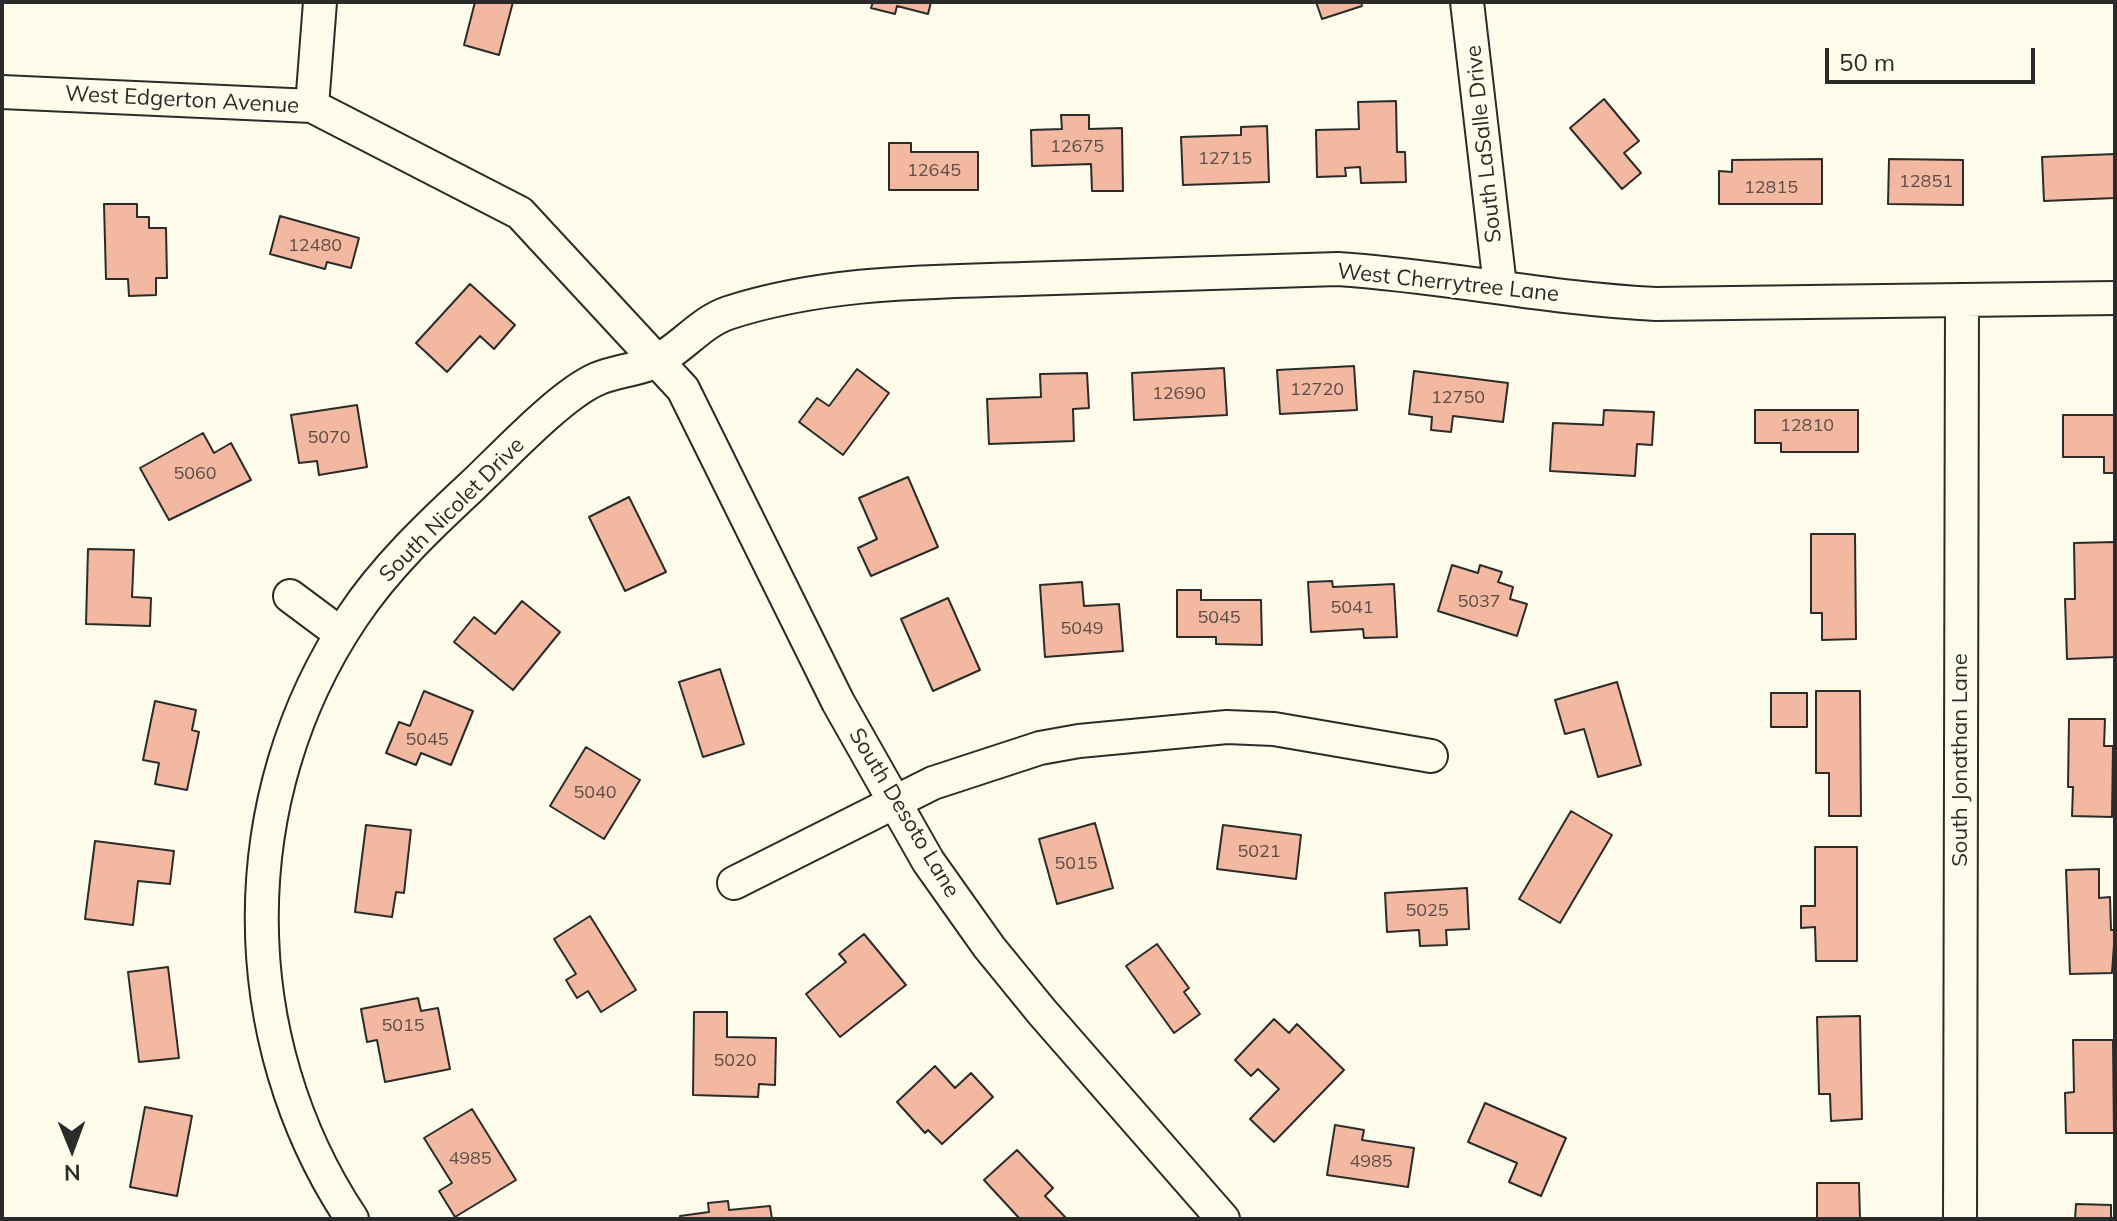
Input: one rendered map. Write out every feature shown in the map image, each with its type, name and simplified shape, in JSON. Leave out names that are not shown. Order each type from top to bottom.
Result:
[{"type":"street","points":[[312,106],[320,2]]},
{"type":"street","name":"South LaSalle Drive","points":[[1467,2],[1500,286]]},
{"type":"street","name":"West Edgerton Avenue","points":[[2,92],[312,106],[520,213],[655,361]]},
{"type":"street","name":"West Cherrytree Lane","points":[[655,361],[721,315],[816,291],[900,283],[1338,269],[1656,304],[2115,298]]},
{"type":"street","name":"South Jonathan Lane","points":[[1960,1219],[1962,300]]},
{"type":"street","name":"South Nicolet Drive","points":[[338,1214],[280,1067],[268,1014],[261,958],[261,896],[268,830],[281,770],[300,714],[341,634],[397,560],[547,416],[594,380],[655,361]]},
{"type":"street","name":"South Desoto Lane","points":[[655,361],[683,389],[838,702],[928,861],[989,947],[1223,1219]]},
{"type":"street","points":[[290,596],[341,634]]},
{"type":"street","points":[[734,883],[963,771],[1040,748],[1167,730],[1274,729],[1431,756]]},
{"type":"building","points":[[475,2],[513,2],[499,55],[464,45]]},
{"type":"building","points":[[873,2],[931,2],[928,14],[897,6],[895,14],[871,8]]},
{"type":"building","points":[[1316,2],[1361,2],[1362,6],[1322,19]]},
{"type":"building","points":[[1604,99],[1639,141],[1624,153],[1641,173],[1622,189],[1570,128]]},
{"type":"building","points":[[1396,101],[1397,152],[1405,152],[1406,182],[1361,183],[1360,167],[1345,168],[1346,176],[1317,177],[1316,130],[1359,129],[1358,102]]},
{"type":"building","points":[[1061,115],[1089,115],[1089,129],[1122,128],[1123,191],[1092,191],[1091,164],[1032,166],[1031,130],[1062,129]]},
{"type":"building","points":[[1267,126],[1269,182],[1183,185],[1181,137],[1241,135],[1241,127]]},
{"type":"building","points":[[889,143],[911,143],[911,152],[978,152],[978,190],[889,190]]},
{"type":"building","points":[[2115,154],[2115,198],[2044,201],[2042,157]]},
{"type":"building","points":[[1822,159],[1822,204],[1719,204],[1719,171],[1732,172],[1732,160]]},
{"type":"building","points":[[1889,159],[1963,160],[1963,205],[1888,204]]},
{"type":"building","points":[[104,204],[137,204],[137,217],[149,217],[149,228],[166,228],[167,278],[156,278],[156,295],[129,296],[128,279],[106,279]]},
{"type":"building","points":[[280,216],[359,238],[351,268],[327,262],[325,269],[270,254]]},
{"type":"building","points":[[470,284],[515,325],[494,349],[480,336],[447,372],[416,343]]},
{"type":"building","points":[[1354,366],[1357,410],[1280,414],[1277,370]]},
{"type":"building","points":[[1224,368],[1227,415],[1134,420],[1132,373]]},
{"type":"building","points":[[857,369],[889,393],[843,455],[799,422],[817,398],[829,406]]},
{"type":"building","points":[[1414,371],[1508,383],[1503,422],[1453,416],[1451,432],[1431,430],[1432,417],[1409,414]]},
{"type":"building","points":[[1087,373],[1089,408],[1073,409],[1074,441],[989,444],[987,399],[1041,397],[1040,374]]},
{"type":"building","points":[[357,405],[367,467],[319,475],[317,461],[299,463],[291,415]]},
{"type":"building","points":[[1604,410],[1654,412],[1652,445],[1637,444],[1635,476],[1550,471],[1553,423],[1603,425]]},
{"type":"building","points":[[1755,410],[1858,410],[1858,452],[1781,452],[1781,443],[1755,443]]},
{"type":"building","points":[[2063,415],[2115,415],[2115,473],[2104,473],[2104,457],[2063,457]]},
{"type":"building","points":[[203,433],[214,453],[231,443],[251,480],[169,520],[140,468]]},
{"type":"building","points":[[908,477],[938,547],[871,576],[858,548],[877,539],[859,498]]},
{"type":"building","points":[[629,497],[666,572],[625,591],[589,517]]},
{"type":"building","points":[[1811,534],[1855,534],[1856,639],[1822,640],[1822,613],[1811,613]]},
{"type":"building","points":[[2115,542],[2115,657],[2067,659],[2065,599],[2075,599],[2074,543]]},
{"type":"building","points":[[88,549],[134,550],[132,597],[151,598],[150,626],[86,624]]},
{"type":"building","points":[[1452,565],[1478,573],[1480,565],[1502,572],[1498,582],[1513,587],[1510,599],[1527,604],[1517,636],[1438,611]]},
{"type":"building","points":[[1332,581],[1333,587],[1394,584],[1397,637],[1364,638],[1363,629],[1311,632],[1308,582]]},
{"type":"building","points":[[1082,582],[1084,606],[1119,604],[1123,651],[1045,657],[1040,585]]},
{"type":"building","points":[[1177,590],[1201,590],[1201,600],[1261,600],[1262,645],[1216,644],[1216,637],[1177,637]]},
{"type":"building","points":[[948,598],[980,670],[933,691],[901,619]]},
{"type":"building","points":[[522,601],[560,632],[513,690],[454,642],[474,617],[495,634]]},
{"type":"building","points":[[720,669],[744,744],[703,757],[679,682]]},
{"type":"building","points":[[1617,682],[1641,765],[1598,777],[1584,729],[1565,734],[1555,700]]},
{"type":"building","points":[[424,691],[473,711],[451,765],[421,753],[416,765],[386,753],[399,722],[410,726]]},
{"type":"building","points":[[1816,691],[1860,691],[1861,816],[1829,816],[1829,773],[1816,773]]},
{"type":"building","points":[[1771,693],[1807,693],[1807,727],[1771,727]]},
{"type":"building","points":[[155,701],[196,710],[192,730],[199,732],[187,790],[155,784],[159,763],[143,760]]},
{"type":"building","points":[[2069,719],[2105,719],[2104,746],[2113,746],[2112,817],[2072,816],[2073,787],[2068,787]]},
{"type":"building","points":[[586,747],[640,780],[604,839],[550,806]]},
{"type":"building","points":[[1571,811],[1612,835],[1560,923],[1519,899]]},
{"type":"building","points":[[1095,823],[1113,888],[1057,904],[1039,839]]},
{"type":"building","points":[[366,825],[411,830],[404,893],[396,892],[392,917],[355,912]]},
{"type":"building","points":[[1223,825],[1301,835],[1296,879],[1217,869]]},
{"type":"building","points":[[95,841],[174,851],[170,884],[138,881],[133,925],[85,919]]},
{"type":"building","points":[[1815,847],[1857,847],[1857,961],[1816,961],[1815,927],[1801,928],[1801,906],[1815,906]]},
{"type":"building","points":[[2099,869],[2099,898],[2110,897],[2111,930],[2115,930],[2112,973],[2070,974],[2066,870]]},
{"type":"building","points":[[1467,888],[1469,929],[1446,930],[1447,945],[1420,946],[1419,930],[1387,932],[1385,893]]},
{"type":"building","points":[[590,916],[636,990],[601,1012],[588,991],[577,998],[566,980],[576,974],[554,939]]},
{"type":"building","points":[[864,934],[906,985],[840,1037],[806,994],[846,962],[839,954]]},
{"type":"building","points":[[1157,944],[1189,988],[1184,992],[1200,1014],[1174,1033],[1126,966]]},
{"type":"building","points":[[168,967],[179,1058],[139,1062],[128,972]]},
{"type":"building","points":[[418,998],[421,1011],[438,1008],[450,1069],[385,1082],[377,1040],[367,1042],[361,1009]]},
{"type":"building","points":[[694,1012],[727,1012],[727,1037],[776,1038],[775,1085],[759,1084],[758,1097],[693,1095]]},
{"type":"building","points":[[1860,1016],[1862,1119],[1831,1121],[1830,1094],[1819,1094],[1817,1017]]},
{"type":"building","points":[[1274,1019],[1289,1033],[1297,1024],[1344,1070],[1274,1142],[1250,1119],[1279,1089],[1258,1069],[1251,1076],[1235,1060]]},
{"type":"building","points":[[2073,1040],[2113,1040],[2114,1133],[2066,1133],[2065,1093],[2074,1092]]},
{"type":"building","points":[[935,1066],[955,1088],[971,1073],[993,1097],[942,1144],[928,1130],[925,1133],[897,1102]]},
{"type":"building","points":[[1485,1103],[1566,1138],[1541,1196],[1509,1182],[1517,1163],[1468,1142]]},
{"type":"building","points":[[145,1107],[192,1116],[177,1196],[130,1187]]},
{"type":"building","points":[[472,1109],[516,1180],[455,1217],[439,1191],[452,1183],[424,1138]]},
{"type":"building","points":[[1335,1125],[1364,1130],[1362,1140],[1414,1148],[1408,1187],[1327,1175]]},
{"type":"building","points":[[1017,1150],[1053,1188],[1045,1196],[1067,1219],[1020,1219],[984,1180]]},
{"type":"building","points":[[1817,1183],[1859,1183],[1860,1219],[1817,1219]]},
{"type":"building","points":[[728,1201],[729,1210],[770,1206],[772,1219],[680,1219],[680,1216],[709,1212],[708,1203]]},
{"type":"building","points":[[2076,1204],[2111,1205],[2111,1219],[2075,1219]]}]
